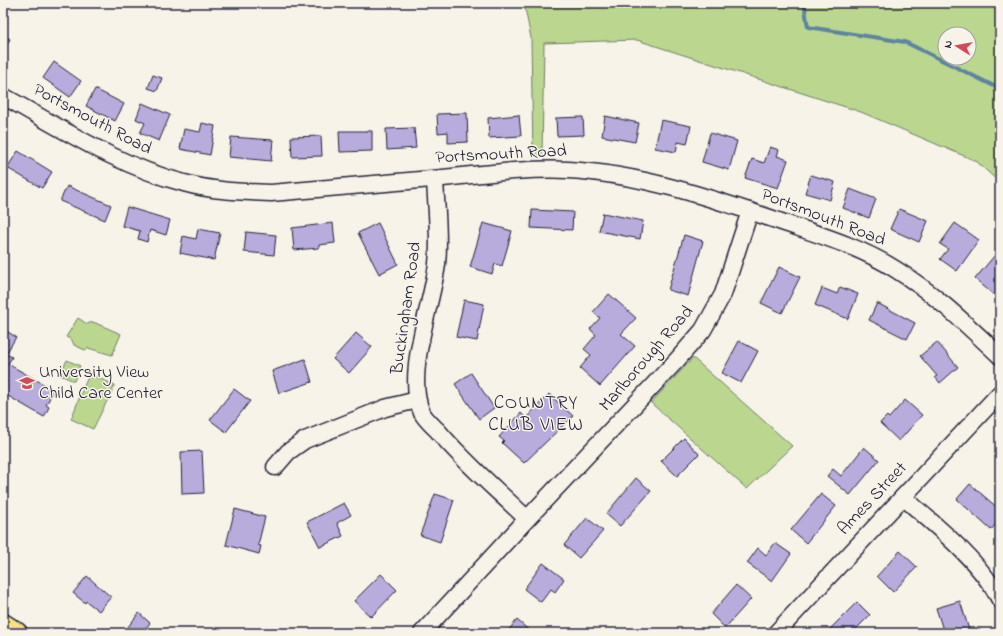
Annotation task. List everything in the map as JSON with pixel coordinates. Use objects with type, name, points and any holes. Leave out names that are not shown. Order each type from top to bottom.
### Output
[{"type":"main road","points":[[3,624],[17,633]]},
{"type":"street","name":"Portsmouth Road","points":[[3,96],[114,158],[149,173],[185,184],[229,191],[271,192],[532,170],[602,173],[647,181],[750,211],[833,239],[863,252],[893,267],[946,304],[1000,356]]},
{"type":"street","name":"Buckingham Road","points":[[435,179],[438,235],[437,263],[419,354],[416,386],[418,400],[423,414],[447,442],[527,519]]},
{"type":"street","name":"Marlborough Road","points":[[422,633],[527,519],[672,366],[703,330],[722,294],[750,211]]},
{"type":"street","name":"Ames Street","points":[[776,633],[1000,393]]},
{"type":"street","points":[[275,467],[288,452],[305,440],[386,408],[418,400]]},
{"type":"street","points":[[903,497],[978,568],[992,585],[1000,600]]},
{"type":"green space","points":[[524,3],[1000,3],[1000,183],[976,161],[861,112],[637,40],[544,43],[542,154],[533,155],[531,38]]},
{"type":"green space","points":[[78,318],[87,324],[93,322],[121,334],[112,355],[88,348],[85,350],[74,345],[72,340],[66,337]]},
{"type":"green space","points":[[693,358],[792,446],[747,489],[651,403]]},
{"type":"green space","points":[[67,360],[80,366],[74,381],[60,375]]},
{"type":"green space","points":[[89,374],[115,385],[93,429],[71,419]]},
{"type":"building","points":[[3,35],[10,39],[3,52]]},
{"type":"building","points":[[54,62],[81,81],[70,97],[43,78]]},
{"type":"building","points":[[153,75],[162,78],[157,91],[148,88]]},
{"type":"building","points":[[95,89],[124,104],[115,121],[86,106]]},
{"type":"building","points":[[142,103],[170,115],[159,141],[140,133],[145,123],[136,119]]},
{"type":"building","points":[[467,113],[468,142],[448,143],[448,132],[438,133],[437,114]]},
{"type":"building","points":[[519,115],[521,136],[489,138],[488,118]]},
{"type":"building","points":[[605,116],[639,123],[635,142],[602,136]]},
{"type":"building","points":[[583,117],[584,135],[557,136],[556,118]]},
{"type":"building","points":[[661,120],[691,126],[687,144],[678,142],[676,152],[655,148]]},
{"type":"building","points":[[202,123],[215,126],[210,155],[180,149],[184,129],[200,132]]},
{"type":"building","points":[[414,128],[416,148],[387,150],[386,129]]},
{"type":"building","points":[[339,131],[372,131],[372,151],[340,152]]},
{"type":"building","points":[[710,133],[737,141],[729,170],[702,162]]},
{"type":"building","points":[[321,136],[322,156],[292,157],[291,137]]},
{"type":"building","points":[[231,137],[273,140],[271,161],[229,157]]},
{"type":"building","points":[[770,147],[779,150],[777,156],[788,160],[778,188],[745,178],[752,159],[764,163]]},
{"type":"building","points":[[18,151],[52,172],[42,188],[7,168]]},
{"type":"building","points":[[811,175],[835,182],[830,200],[805,193]]},
{"type":"building","points":[[67,186],[111,205],[105,220],[60,201]]},
{"type":"building","points":[[850,189],[876,199],[869,218],[843,208]]},
{"type":"building","points":[[127,207],[170,220],[166,235],[150,230],[147,242],[138,239],[140,231],[122,226]]},
{"type":"building","points":[[899,209],[928,221],[919,242],[890,229]]},
{"type":"building","points":[[532,210],[573,212],[572,230],[531,228]]},
{"type":"building","points":[[603,213],[643,221],[640,239],[599,231]]},
{"type":"building","points":[[333,223],[335,243],[319,245],[319,248],[294,250],[292,228]]},
{"type":"building","points":[[378,223],[398,264],[379,274],[358,233]]},
{"type":"building","points":[[483,223],[512,231],[502,266],[495,264],[492,274],[470,267]]},
{"type":"building","points":[[955,223],[979,240],[957,271],[940,259],[948,249],[940,244]]},
{"type":"building","points":[[198,229],[220,233],[214,260],[180,253],[183,236],[196,239]]},
{"type":"building","points":[[246,232],[276,235],[274,255],[244,252]]},
{"type":"building","points":[[684,235],[703,241],[688,296],[668,290]]},
{"type":"building","points":[[1000,249],[1000,300],[975,279]]},
{"type":"building","points":[[779,267],[800,277],[782,313],[761,303]]},
{"type":"building","points":[[840,287],[858,294],[848,319],[815,305],[822,288],[837,294]]},
{"type":"building","points":[[609,294],[636,318],[621,334],[635,346],[600,386],[580,368],[591,355],[584,349],[596,335],[590,329],[600,318],[593,312]]},
{"type":"building","points":[[464,300],[484,304],[477,341],[456,337]]},
{"type":"building","points":[[877,303],[915,323],[907,339],[869,320]]},
{"type":"building","points":[[3,329],[16,337],[6,354],[12,357],[8,364],[54,390],[46,405],[49,407],[44,417],[3,393]]},
{"type":"building","points":[[356,333],[372,347],[349,373],[333,359]]},
{"type":"building","points":[[739,341],[758,351],[741,383],[722,373]]},
{"type":"building","points":[[937,342],[958,367],[940,383],[935,377],[937,376],[920,356]]},
{"type":"building","points":[[305,359],[312,382],[279,393],[272,371]]},
{"type":"building","points":[[471,373],[494,408],[479,419],[455,384]]},
{"type":"building","points":[[234,389],[250,401],[226,432],[210,420]]},
{"type":"building","points":[[549,394],[573,416],[524,463],[502,443],[504,441],[499,437],[521,413],[526,418]]},
{"type":"building","points":[[905,400],[922,415],[899,441],[880,423],[887,416],[889,418]]},
{"type":"building","points":[[684,438],[699,454],[677,476],[661,461]]},
{"type":"building","points":[[864,447],[879,460],[850,495],[827,476],[833,469],[841,476]]},
{"type":"building","points":[[202,451],[204,493],[182,494],[181,452]]},
{"type":"building","points":[[636,478],[651,491],[620,526],[606,514]]},
{"type":"building","points":[[970,484],[1000,510],[1000,519],[991,530],[957,499]]},
{"type":"building","points":[[435,494],[454,500],[440,542],[420,535]]},
{"type":"building","points":[[821,494],[836,506],[806,543],[791,530]]},
{"type":"building","points":[[344,503],[351,515],[337,523],[343,536],[320,547],[307,522]]},
{"type":"building","points":[[235,509],[265,517],[258,545],[261,546],[259,554],[226,545]]},
{"type":"building","points":[[587,518],[603,531],[579,558],[564,545]]},
{"type":"building","points":[[775,543],[791,554],[772,581],[747,563],[758,548],[766,555]]},
{"type":"building","points":[[900,551],[917,567],[893,592],[877,576]]},
{"type":"building","points":[[543,563],[564,579],[555,592],[551,589],[541,602],[524,589]]},
{"type":"building","points":[[381,574],[397,590],[371,617],[354,601]]},
{"type":"building","points":[[87,576],[111,597],[99,611],[86,601],[85,603],[73,593]]},
{"type":"building","points":[[736,585],[751,599],[725,628],[711,614]]},
{"type":"building","points":[[960,601],[970,633],[944,633],[936,608]]},
{"type":"building","points":[[857,602],[870,615],[855,630],[857,633],[831,633],[829,630]]},
{"type":"building","points":[[139,613],[150,623],[146,628],[151,633],[123,633]]},
{"type":"building","points":[[517,620],[532,633],[506,633]]},
{"type":"waterway","points":[[804,3],[808,27],[905,42],[1000,89]]},
{"type":"place","name":"University View Child Care Center","points":[[27,383]]},
{"type":"district","name":"COUNTRY CLUB VIEW","points":[[536,414]]}]
